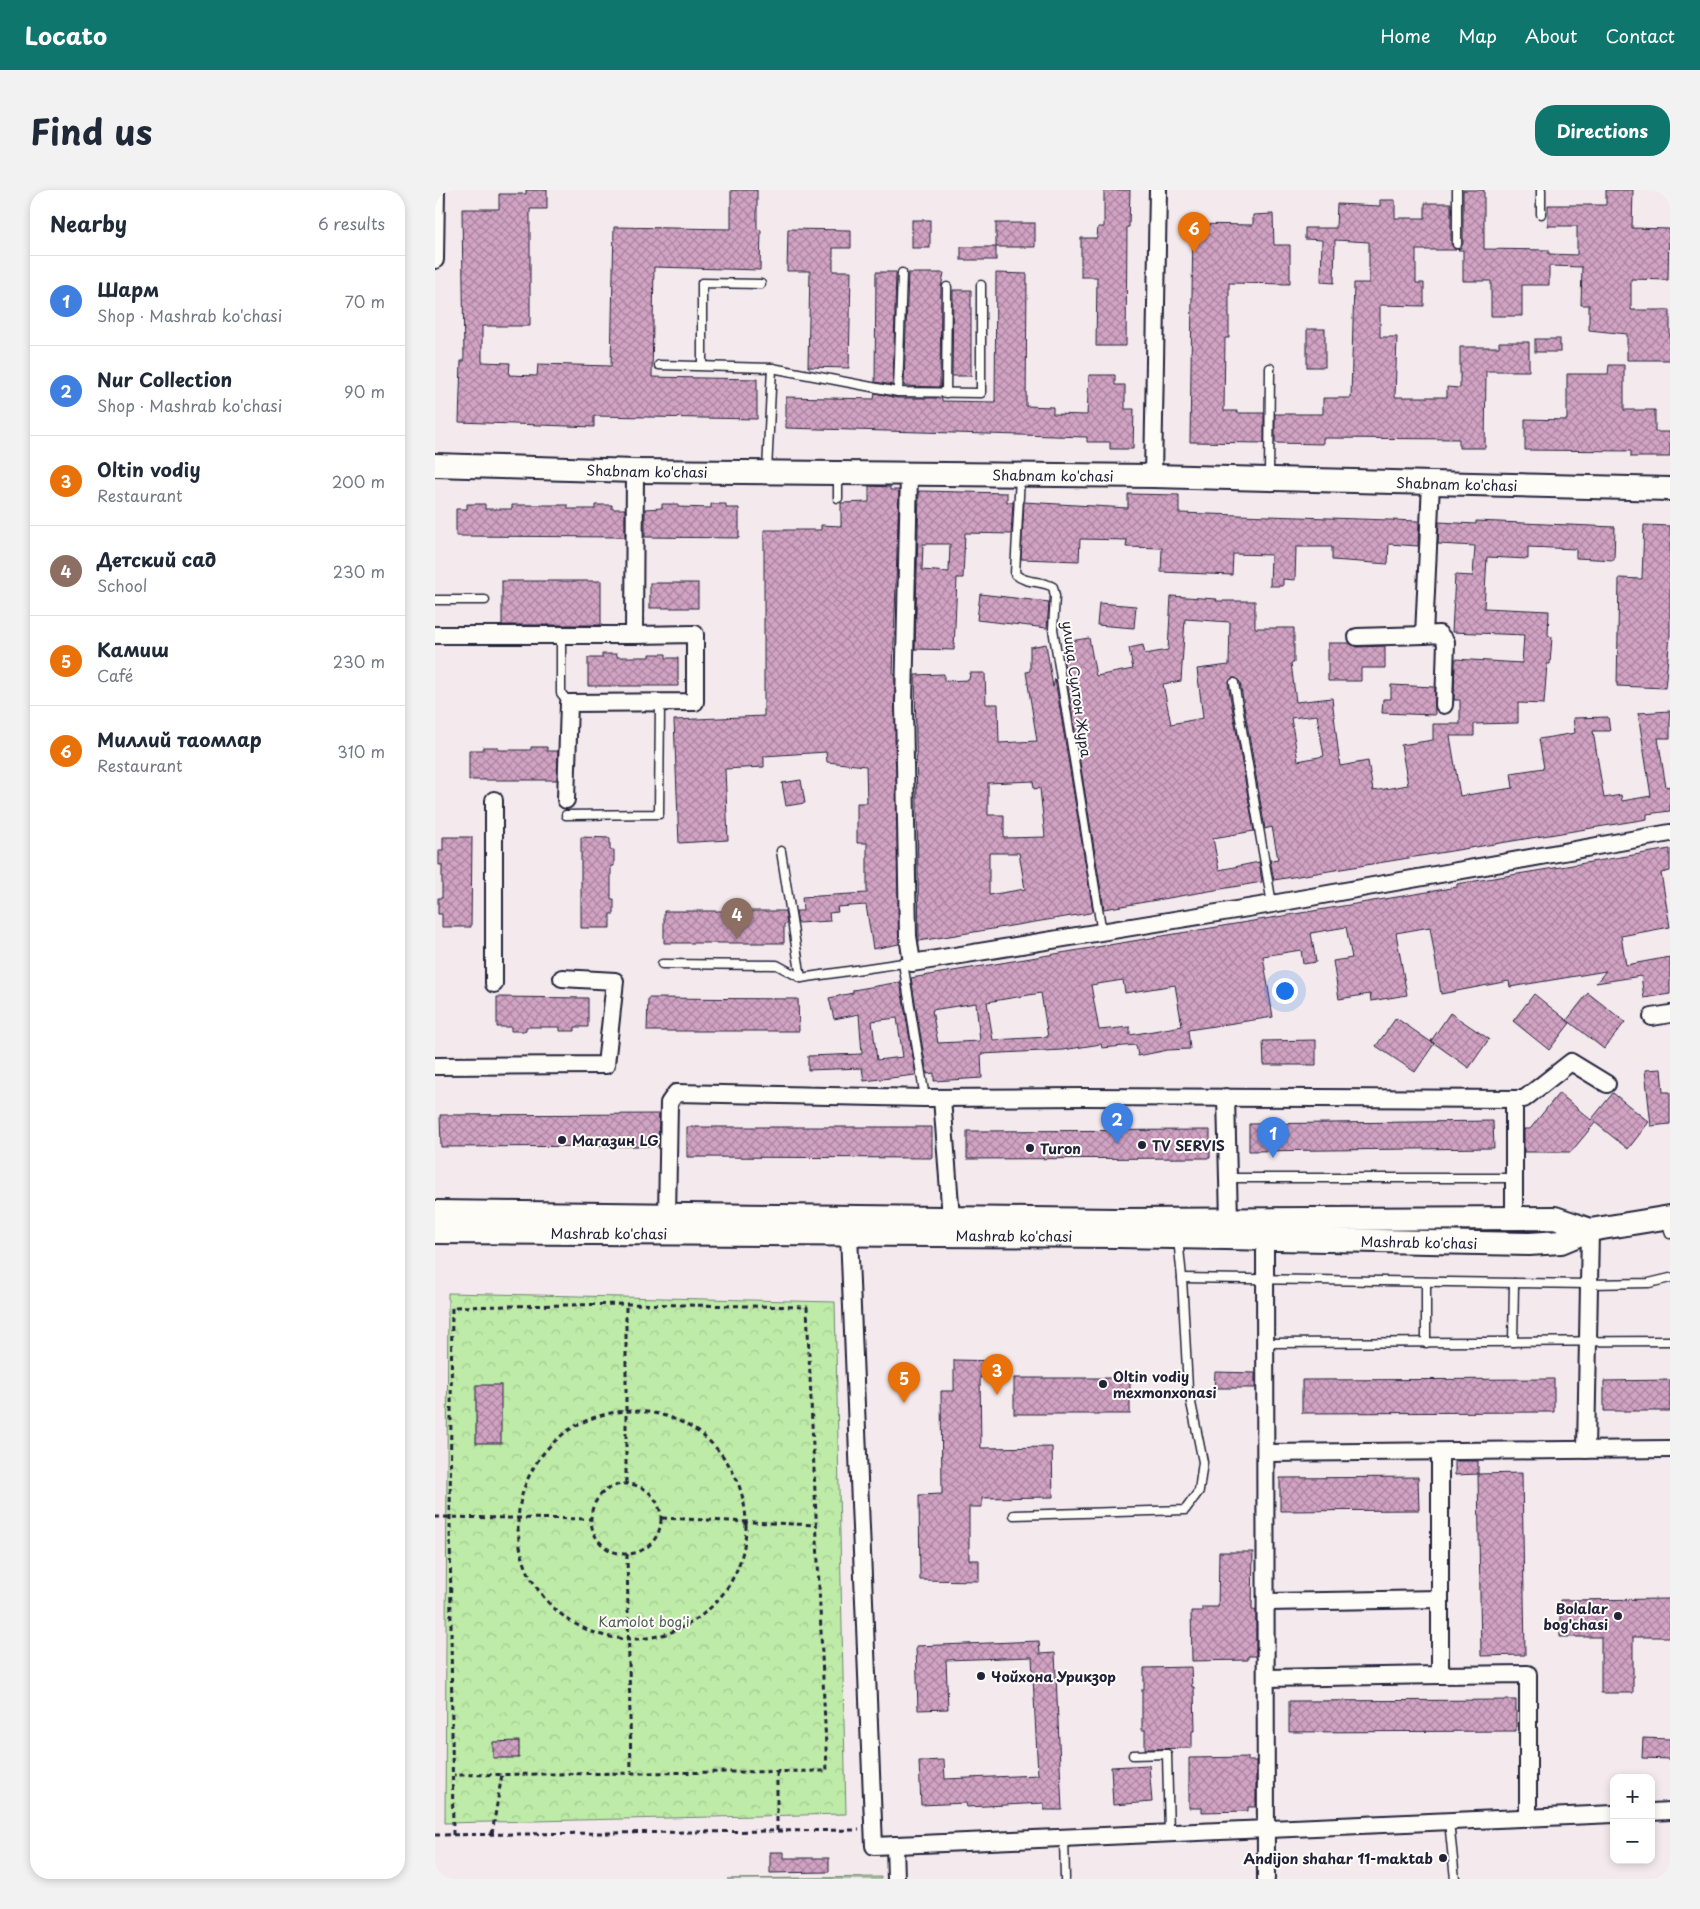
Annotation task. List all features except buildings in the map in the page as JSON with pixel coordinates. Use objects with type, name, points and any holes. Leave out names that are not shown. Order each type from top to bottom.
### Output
[{"type":"main road","name":"Shabnam ko'chasi","points":[[435,465],[635,470],[1153,476],[1670,490]]},
{"type":"main road","name":"Mashrab ko'chasi","points":[[435,1212],[951,1218],[1118,1228],[1177,1236],[1529,1244],[1561,1242],[1590,1230],[1669,1223]]},
{"type":"main road","name":"Mashrab ko'chasi","points":[[435,1232],[849,1234],[1118,1228],[1229,1220],[1555,1218],[1590,1230]]},
{"type":"street","points":[[435,260],[436,190]]},
{"type":"street","points":[[1153,476],[1159,190]]},
{"type":"street","points":[[634,635],[635,470]]},
{"type":"street","points":[[909,474],[904,704],[907,963],[1102,933],[1670,833]]},
{"type":"street","points":[[1424,635],[1431,483]]},
{"type":"street","points":[[435,635],[695,634],[695,702],[569,704],[566,808]]},
{"type":"street","points":[[1357,637],[1439,634],[1446,642],[1444,705]]},
{"type":"street","points":[[494,800],[494,984]]},
{"type":"street","points":[[435,1066],[606,1065],[615,981],[562,978]]},
{"type":"street","points":[[1652,1017],[1670,1014]]},
{"type":"street","points":[[667,1215],[669,1102],[676,1093],[934,1098],[1524,1099],[1571,1062],[1607,1084]]},
{"type":"street","points":[[1226,1097],[1229,1220]]},
{"type":"street","points":[[934,1098],[951,1218]]},
{"type":"street","points":[[1514,1099],[1514,1219]]},
{"type":"street","points":[[1586,1450],[1590,1230]]},
{"type":"street","points":[[849,1234],[874,1846],[1610,1814]]},
{"type":"street","points":[[1265,1238],[1266,1879]]},
{"type":"street","points":[[1266,1454],[1670,1449]]},
{"type":"street","points":[[1440,1675],[1441,1453]]},
{"type":"street","points":[[1267,1602],[1440,1599]]},
{"type":"street","points":[[1266,1678],[1528,1674],[1528,1818]]},
{"type":"street","points":[[1655,1812],[1670,1811]]},
{"type":"street","points":[[895,1845],[896,1879]]},
{"type":"lane","points":[[1457,190],[1457,244]]},
{"type":"lane","points":[[1541,190],[1541,214]]},
{"type":"lane","points":[[899,392],[902,273]]},
{"type":"lane","points":[[702,365],[702,282],[761,284]]},
{"type":"lane","points":[[659,365],[772,368],[899,392],[981,393],[981,286]]},
{"type":"lane","points":[[946,393],[947,287]]},
{"type":"lane","points":[[767,472],[772,368]]},
{"type":"lane","points":[[1269,479],[1270,368]]},
{"type":"lane","points":[[838,473],[838,498]]},
{"type":"lane","name":"улица Султон Жура","points":[[1020,475],[1015,574],[1021,580],[1044,582],[1053,587],[1055,596],[1053,629],[1102,933]]},
{"type":"lane","points":[[435,600],[485,600]]},
{"type":"lane","points":[[561,635],[561,693],[569,704]]},
{"type":"lane","points":[[1234,683],[1272,904]]},
{"type":"lane","points":[[566,808],[659,814],[660,703]]},
{"type":"lane","points":[[781,851],[801,978]]},
{"type":"lane","points":[[662,964],[777,965],[801,978],[907,963],[934,1098]]},
{"type":"lane","points":[[1228,1178],[1514,1178]]},
{"type":"lane","points":[[1014,1515],[1185,1510],[1199,1491],[1203,1462],[1188,1388],[1182,1278],[1177,1236]]},
{"type":"lane","points":[[1182,1278],[1589,1284],[1649,1283],[1670,1278]]},
{"type":"lane","points":[[1426,1282],[1426,1343]]},
{"type":"lane","points":[[1513,1342],[1514,1283]]},
{"type":"lane","points":[[1266,1343],[1670,1341]]},
{"type":"lane","points":[[1133,1755],[1167,1754],[1169,1833]]},
{"type":"lane","points":[[1449,1821],[1455,1879]]},
{"type":"lane","points":[[1064,1837],[1065,1879]]},
{"type":"path","points":[[626,1304],[626,1484]]},
{"type":"path","points":[[453,1835],[454,1775],[450,1518],[452,1307],[626,1304],[807,1307],[827,1771],[454,1775]]},
{"type":"path","points":[[626,1410],[655,1413],[671,1418],[694,1429],[714,1445],[734,1473],[745,1505],[747,1522],[743,1556],[728,1587],[718,1600],[692,1622],[677,1630],[661,1635],[628,1640],[593,1632],[577,1625],[550,1604],[539,1592],[524,1561],[520,1545],[518,1519],[522,1494],[528,1478],[547,1449],[573,1428],[588,1420],[626,1410]]},
{"type":"path","points":[[626,1484],[643,1488],[651,1494],[656,1500],[661,1518],[657,1536],[651,1543],[644,1549],[627,1554],[609,1550],[601,1544],[596,1537],[591,1519],[595,1502],[601,1494],[608,1488],[626,1484]]},
{"type":"path","points":[[435,1517],[591,1519]]},
{"type":"path","points":[[661,1518],[816,1524]]},
{"type":"path","points":[[627,1554],[631,1772]]},
{"type":"path","points":[[777,1772],[777,1831]]},
{"type":"path","points":[[492,1834],[502,1774]]},
{"type":"path","points":[[435,1835],[873,1830]]},
{"type":"green space","name":"Kamolot bog'i","points":[[448,1293],[835,1302],[846,1814],[445,1823]]},
{"type":"green space","points":[[881,1877],[881,1879],[727,1879]]},
{"type":"place","name":"Миллий таомлар","points":[[1194,253]]},
{"type":"place","name":"Детский сад","points":[[737,939]]},
{"type":"place","name":"Магазин LG","points":[[562,1140]]},
{"type":"place","name":"Nur Collection","points":[[1117,1144]]},
{"type":"place","name":"TV SERVIS","points":[[1142,1145]]},
{"type":"place","name":"Turon","points":[[1030,1148]]},
{"type":"place","name":"Шарм","points":[[1273,1158]]},
{"type":"place","name":"Oltin vodiy mexmonxonasi","points":[[1103,1384]]},
{"type":"place","name":"Oltin vodiy","points":[[997,1395]]},
{"type":"place","name":"Камиш","points":[[904,1403]]},
{"type":"place","name":"Bolalar bog'chasi","points":[[1618,1616]]},
{"type":"place","name":"Чойхона Урикзор","points":[[981,1676]]},
{"type":"place","name":"Andijon shahar 11-maktab","points":[[1443,1858]]}]
